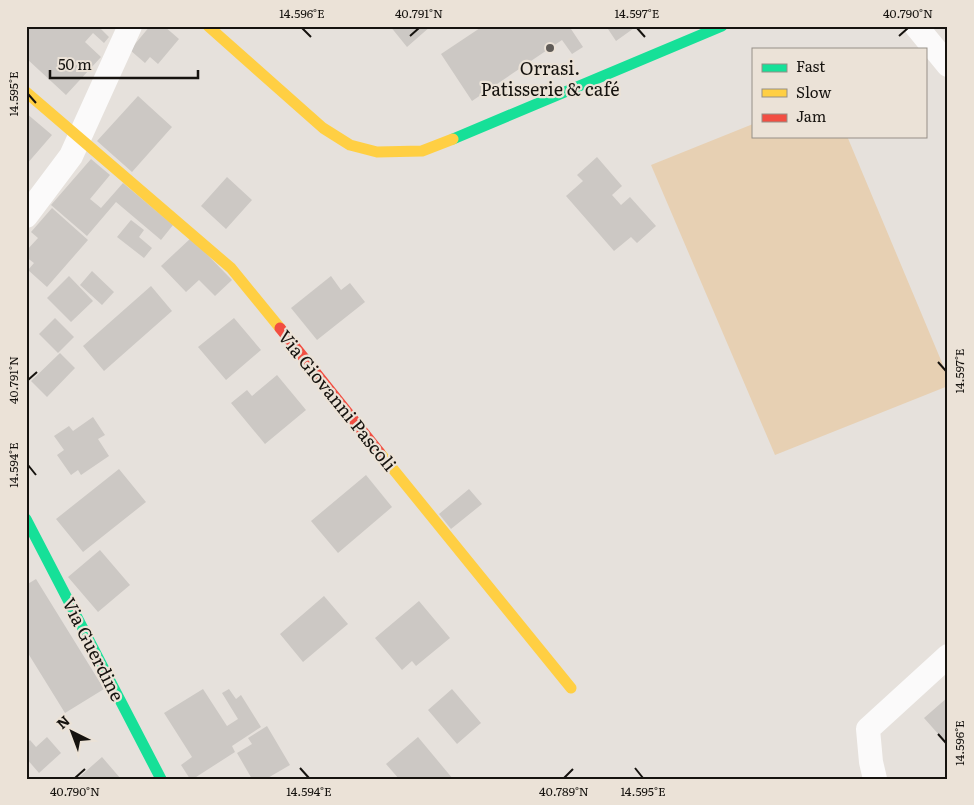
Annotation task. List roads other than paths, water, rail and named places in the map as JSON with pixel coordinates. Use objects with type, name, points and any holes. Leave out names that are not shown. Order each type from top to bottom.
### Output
[{"type":"street","points":[[26,216],[72,156],[130,26]]},
{"type":"street","points":[[208,26],[323,128],[350,145],[377,152],[422,150],[494,123],[722,26]]},
{"type":"street","points":[[916,26],[948,65]]},
{"type":"street","name":"Via Giovanni Pascoli","points":[[26,92],[231,268],[571,688]]},
{"type":"street","name":"Via Guerdine","points":[[26,519],[161,779]]},
{"type":"street","points":[[875,779],[871,762],[868,729],[948,656]]},
{"type":"place","name":"Orrasi. Patisserie & café","points":[[550,48]]}]
